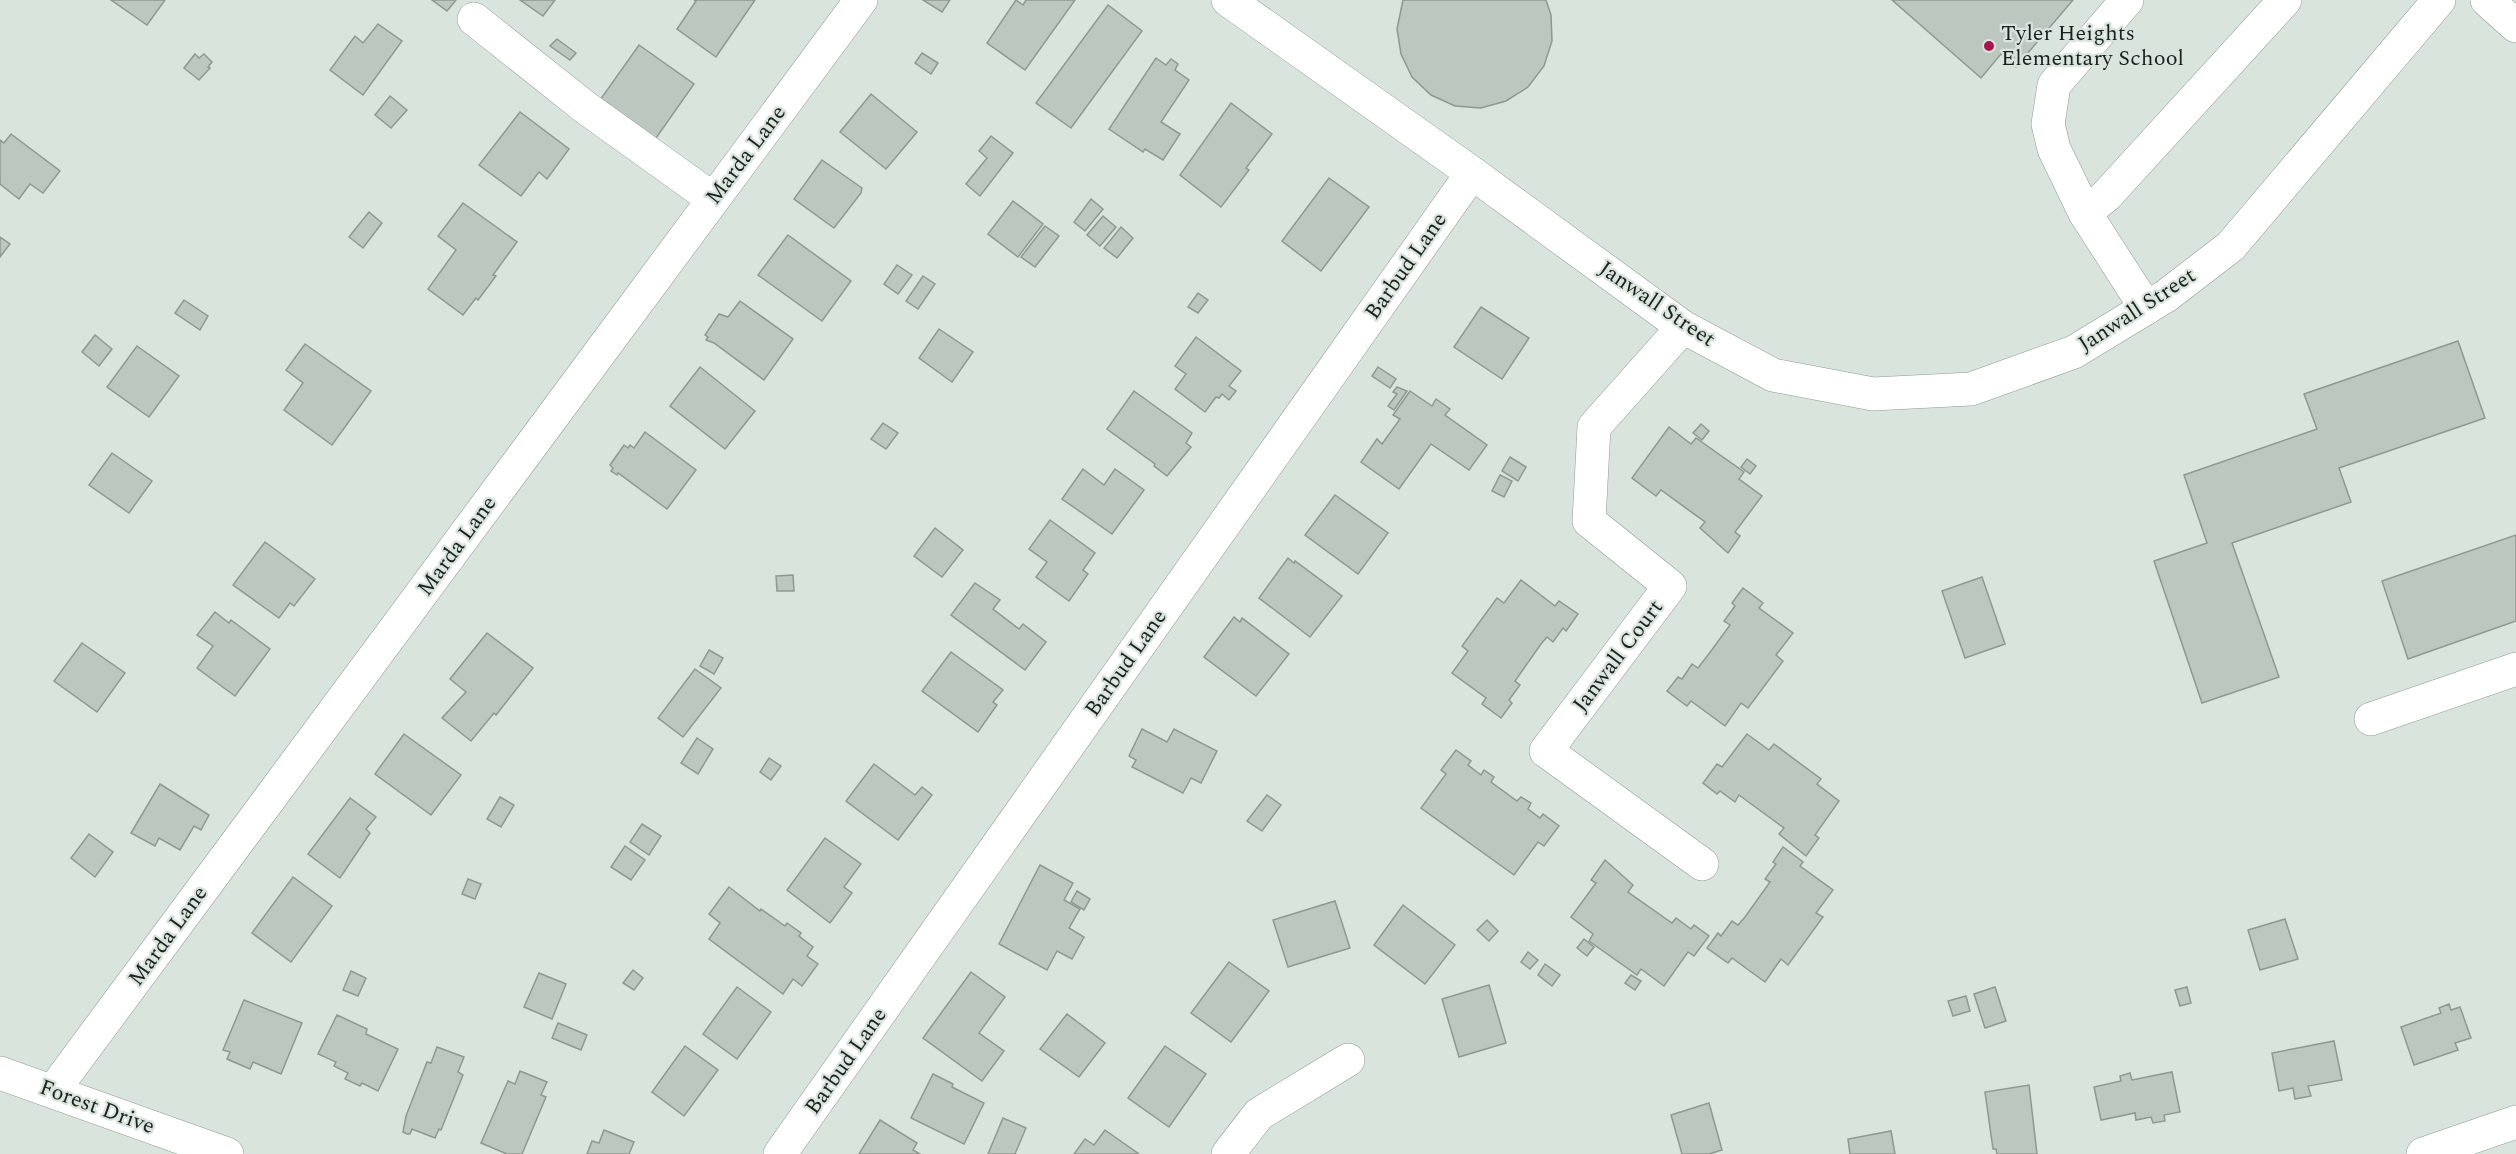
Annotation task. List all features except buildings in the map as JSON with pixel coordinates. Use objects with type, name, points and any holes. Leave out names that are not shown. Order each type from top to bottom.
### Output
[{"type":"street","name":"Marda Lane","points":[[53,1091],[861,0]]},
{"type":"street","name":"Janwall Street","points":[[1228,0],[1472,173],[1683,327],[1773,375],[1873,394],[1971,389],[2074,352],[2166,296],[2231,246],[2439,0]]},
{"type":"street","points":[[2127,0],[2054,85],[2048,124],[2054,149],[2085,213],[2146,308]]},
{"type":"street","points":[[2085,213],[2106,196],[2285,0]]},
{"type":"street","points":[[2487,0],[2516,26]]},
{"type":"street","points":[[474,19],[586,108],[713,199]]},
{"type":"street","name":"Barbud Lane","points":[[780,1154],[1472,173]]},
{"type":"street","name":"Janwall Court","points":[[1683,327],[1594,428],[1589,521],[1670,586],[1546,751],[1702,864]]},
{"type":"street","points":[[2371,719],[2516,669]]},
{"type":"street","points":[[1228,1154],[1259,1114],[1348,1060]]},
{"type":"street","name":"Forest Drive","points":[[0,1073],[227,1154]]},
{"type":"street","points":[[2422,1154],[2516,1122]]},
{"type":"place","name":"Tyler Heights Elementary School","points":[[1989,46]]}]
